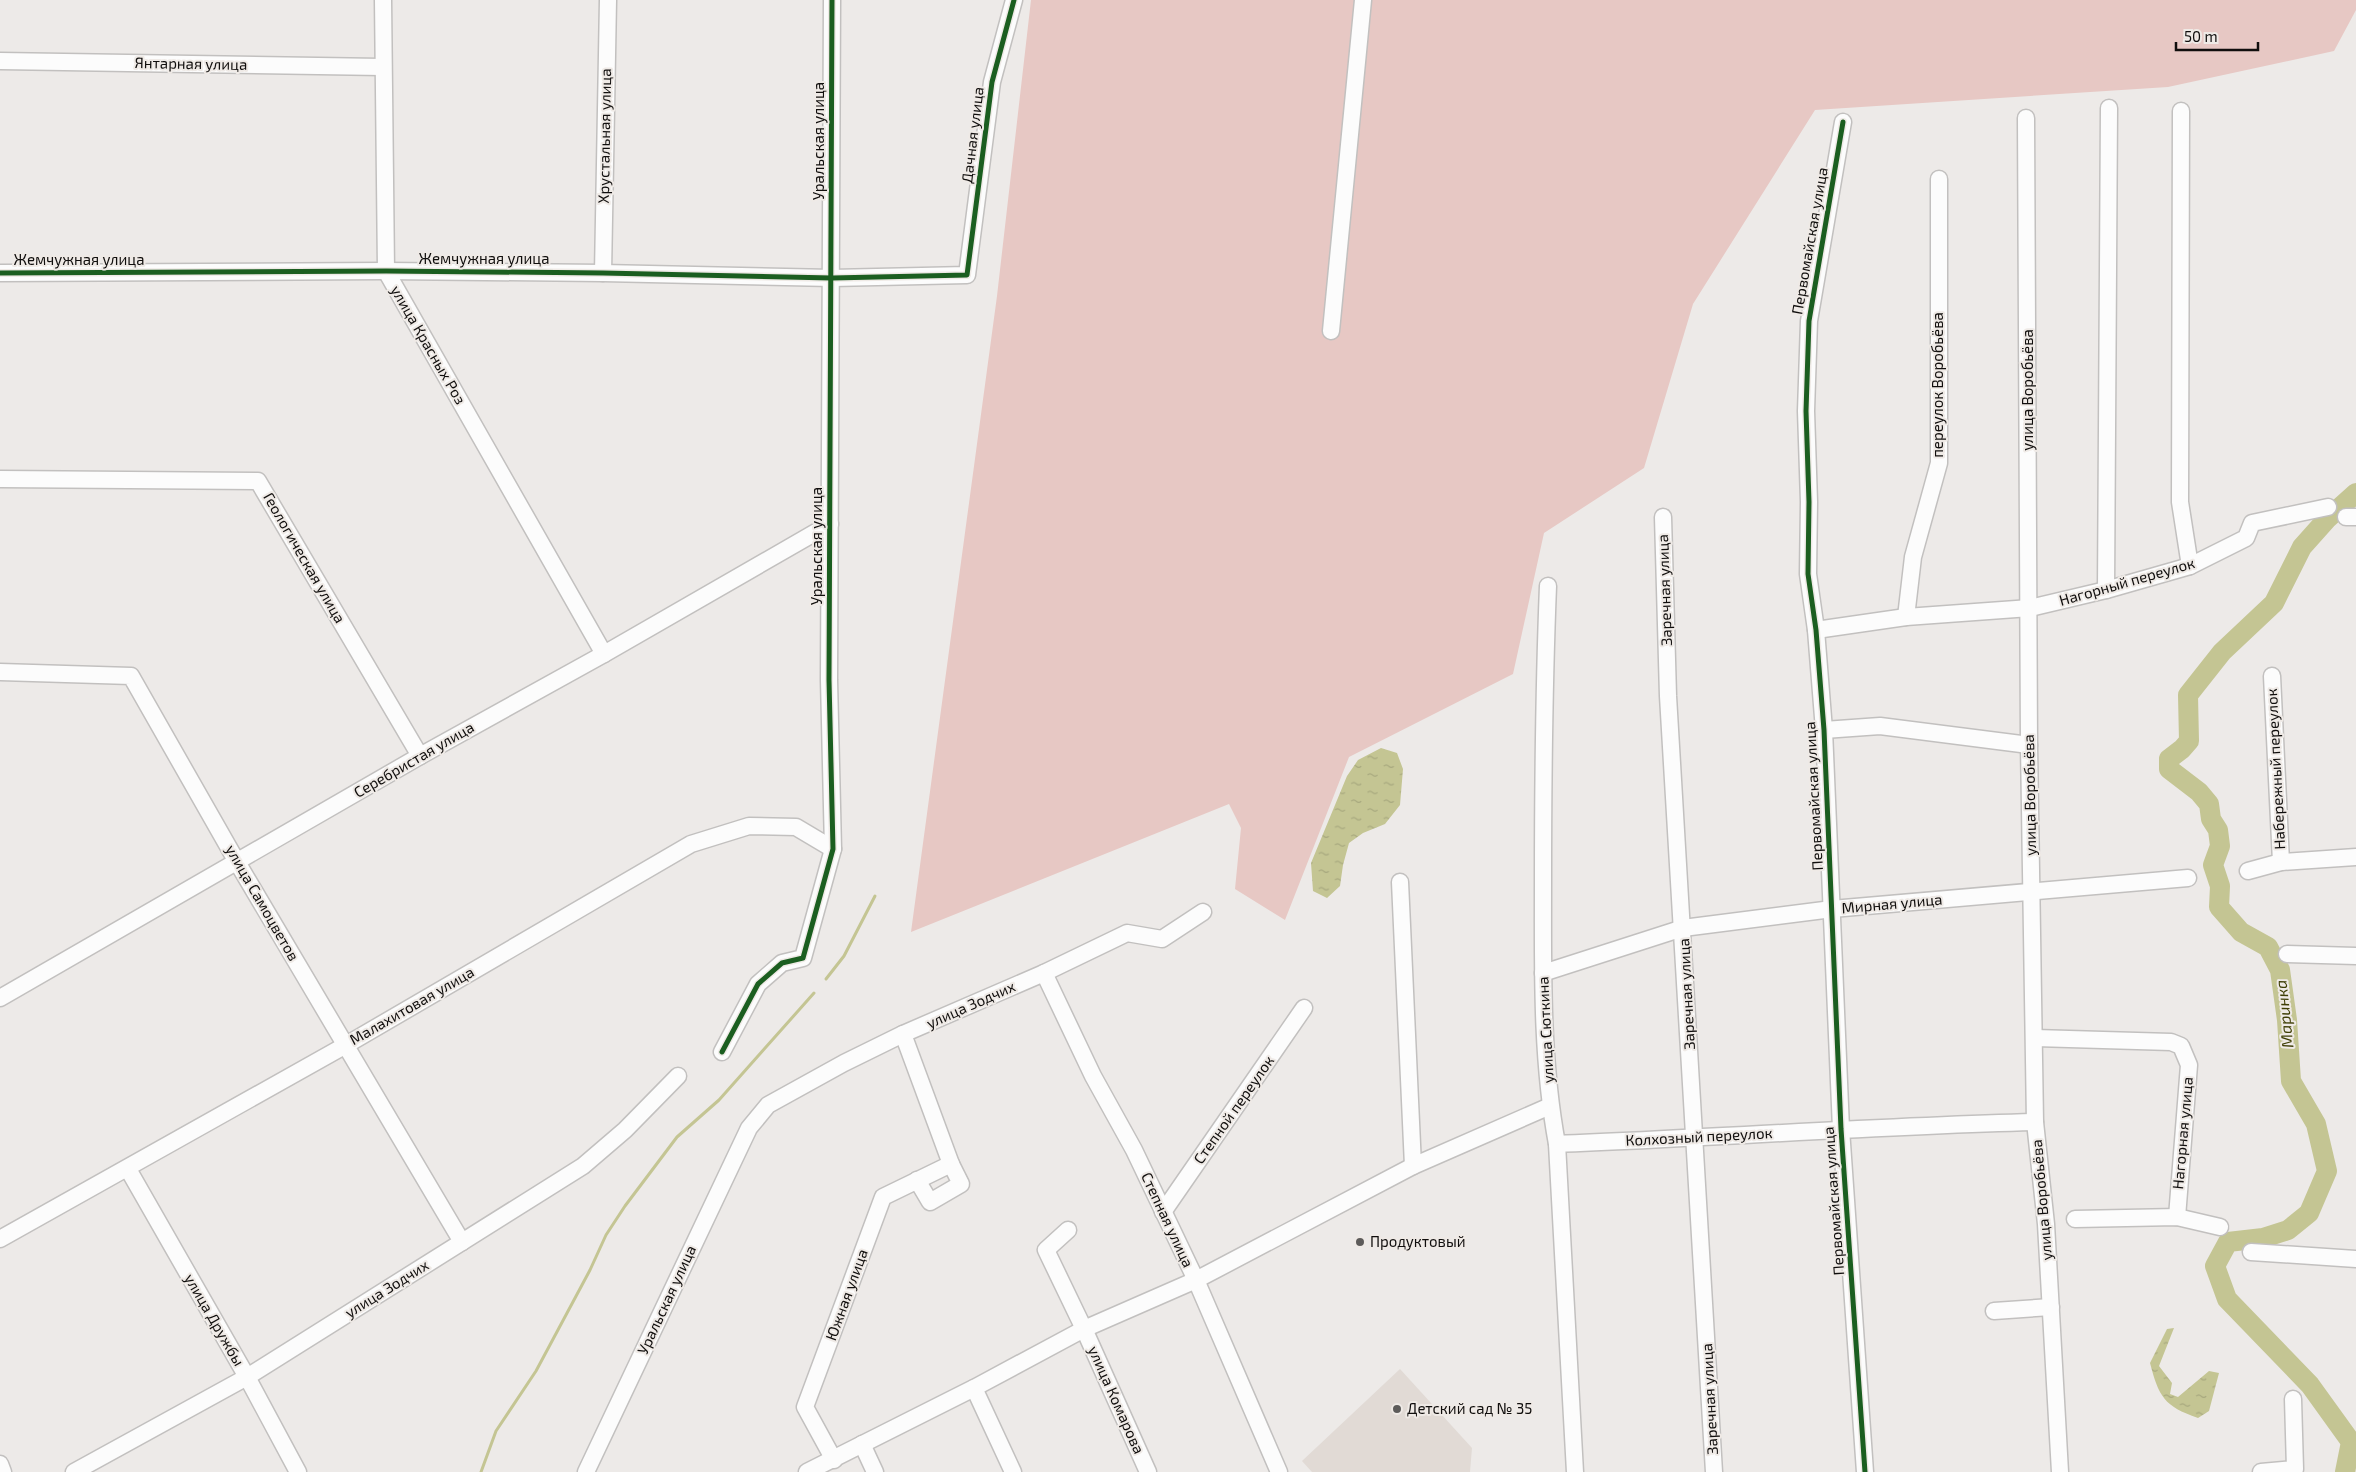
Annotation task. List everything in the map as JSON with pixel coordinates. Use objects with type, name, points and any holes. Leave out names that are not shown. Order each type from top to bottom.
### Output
[{"type":"street","name":"улица Красных Роз","points":[[383,0],[382,67],[386,271],[604,654]]},
{"type":"street","name":"Хрустальная улица","points":[[603,273],[608,0]]},
{"type":"street","name":"Уральская улица","points":[[722,1052],[758,984],[782,963],[803,958],[833,849],[830,723],[832,0]]},
{"type":"street","name":"Дачная улица","points":[[967,275],[992,82],[1014,0]]},
{"type":"street","points":[[1331,331],[1363,0]]},
{"type":"street","name":"Янтарная улица","points":[[0,61],[382,67]]},
{"type":"street","points":[[2106,590],[2109,108]]},
{"type":"street","points":[[2181,111],[2180,502],[2190,566]]},
{"type":"street","name":"улица Воробьёва","points":[[2026,118],[2030,608],[2029,745],[2031,892],[2036,1038],[2035,1122],[2046,1224],[2060,1472]]},
{"type":"street","name":"Первомайская улица","points":[[1843,122],[1809,320],[1806,411],[1809,502],[1808,574],[1816,630],[1824,730],[1841,1129],[1865,1472]]},
{"type":"street","name":"переулок Воробьёва","points":[[1906,617],[1913,558],[1939,463],[1939,179]]},
{"type":"street","name":"Жемчужная улица","points":[[0,273],[386,271],[832,278],[967,275]]},
{"type":"street","name":"Геологическая улица","points":[[0,479],[258,480],[420,756]]},
{"type":"street","name":"Нагорный переулок","points":[[1816,630],[1906,617],[2030,608],[2106,590],[2190,566],[2246,538],[2252,523],[2328,507]]},
{"type":"street","name":"Заречная улица","points":[[1663,516],[1668,696],[1714,1472]]},
{"type":"street","name":"Серебристая улица","points":[[0,998],[420,756],[604,654],[830,524]]},
{"type":"street","name":"улица Сюткина","points":[[1548,586],[1544,706],[1543,973],[1550,1106],[1557,1144],[1575,1472]]},
{"type":"street","name":"улица Самоцветов","points":[[0,672],[131,676],[237,862],[462,1242]]},
{"type":"street","name":"Набережный переулок","points":[[2272,676],[2281,862]]},
{"type":"street","points":[[1824,730],[1880,726],[2029,745]]},
{"type":"street","name":"Малахитовая улица","points":[[0,1239],[128,1169],[346,1045],[691,844],[749,826],[796,827],[833,849]]},
{"type":"street","points":[[2248,871],[2281,862],[2356,857]]},
{"type":"street","name":"Мирная улица","points":[[1543,973],[1683,928],[1832,909],[2188,878]]},
{"type":"street","points":[[1400,882],[1413,1166]]},
{"type":"street","name":"улица Зодчих","points":[[749,1128],[768,1105],[902,1034],[1044,973],[1127,933],[1162,939],[1203,912]]},
{"type":"street","points":[[2287,954],[2356,956]]},
{"type":"street","name":"Степная улица","points":[[1044,973],[1093,1076],[1134,1150],[1164,1212],[1196,1280],[1279,1472]]},
{"type":"street","name":"Степной переулок","points":[[1164,1212],[1304,1008]]},
{"type":"street","points":[[902,1034],[951,1164],[961,1184],[930,1202],[917,1180]]},
{"type":"street","name":"Нагорная улица","points":[[2036,1038],[2171,1042],[2181,1046],[2189,1065],[2177,1218]]},
{"type":"street","name":"улица Зодчих","points":[[74,1472],[247,1377],[584,1166],[625,1130],[678,1076]]},
{"type":"street","points":[[807,1472],[974,1388],[1084,1329],[1196,1280],[1413,1166],[1550,1106]]},
{"type":"street","name":"Колхозный переулок","points":[[1557,1144],[1841,1129],[2035,1122]]},
{"type":"street","name":"Уральская улица","points":[[586,1472],[749,1128]]},
{"type":"street","name":"Южная улица","points":[[834,1460],[805,1407],[883,1197],[951,1164]]},
{"type":"street","name":"улица Дружбы","points":[[128,1169],[247,1377],[296,1471]]},
{"type":"street","points":[[2075,1219],[2177,1218],[2220,1227]]},
{"type":"street","name":"улица Комарова","points":[[1068,1230],[1046,1250],[1084,1329],[1148,1472]]},
{"type":"street","points":[[2251,1252],[2356,1259]]},
{"type":"street","points":[[1994,1311],[2051,1307]]},
{"type":"street","points":[[974,1388],[1013,1472]]},
{"type":"street","points":[[2261,1472],[2295,1468],[2293,1399]]},
{"type":"street","points":[[862,1444],[875,1472]]},
{"type":"street","points":[[0,1464],[4,1472]]},
{"type":"shaded area","points":[[1031,0],[2356,0],[2356,10],[2334,51],[2168,87],[1815,110],[1693,304],[1644,468],[1544,533],[1513,674],[1349,757],[1285,920],[1235,889],[1241,828],[1229,804],[911,932],[997,296]]},
{"type":"shaded area","name":"Детский сад № 35","points":[[1400,1369],[1472,1448],[1470,1472],[1312,1472],[1302,1461]]},
{"type":"water","points":[[1381,748],[1397,753],[1403,769],[1400,805],[1385,824],[1363,833],[1349,843],[1340,886],[1327,898],[1313,891],[1311,863],[1347,776],[1358,760]]},
{"type":"water","points":[[2174,1328],[2159,1366],[2172,1383],[2170,1394],[2178,1397],[2209,1371],[2219,1373],[2209,1411],[2198,1418],[2177,1409],[2165,1399],[2160,1392],[2150,1363],[2167,1329]]},
{"type":"waterway","name":"Маринка","points":[[2345,1472],[2351,1442],[2310,1385],[2227,1299],[2215,1266],[2228,1242],[2263,1238],[2288,1230],[2309,1213],[2327,1171],[2316,1124],[2291,1081],[2287,1020],[2280,970],[2268,947],[2241,932],[2219,907],[2220,886],[2213,865],[2220,846],[2218,830],[2211,819],[2209,804],[2199,792],[2169,769],[2169,759],[2189,741],[2188,695],[2222,652],[2274,603],[2302,547],[2327,519],[2356,493]]},
{"type":"waterway","points":[[826,979],[844,956],[875,896]]},
{"type":"waterway","points":[[481,1472],[496,1431],[536,1371],[590,1270],[606,1235],[625,1206],[677,1137],[719,1100],[814,993]]},
{"type":"cycle path","points":[[722,1052],[758,984],[782,963],[803,958],[833,849],[829,680],[832,0]]},
{"type":"cycle path","points":[[0,273],[386,271],[832,278],[967,275],[992,82],[1014,0]]},
{"type":"cycle path","points":[[1843,122],[1809,321],[1806,411],[1809,502],[1808,574],[1816,630],[1824,730],[1841,1129],[1865,1472]]},
{"type":"place","name":"Продуктовый","points":[[1360,1242]]},
{"type":"place","name":"Детский сад № 35","points":[[1397,1409]]}]
